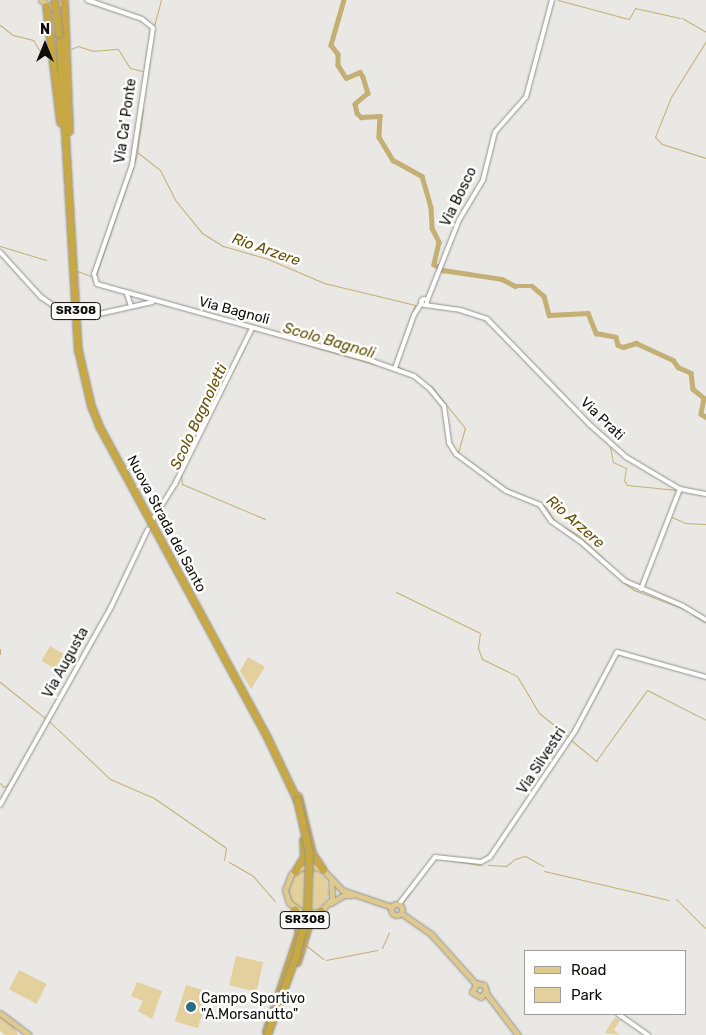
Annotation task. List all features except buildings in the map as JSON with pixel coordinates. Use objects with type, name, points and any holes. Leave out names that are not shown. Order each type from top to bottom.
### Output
[{"type":"highway","name":"Nuova Strada del Santo","points":[[54,0],[59,34],[78,350],[91,406],[100,428],[256,717],[297,800],[309,854],[307,911],[296,955],[267,1035]]},
{"type":"highway","points":[[65,1],[69,82],[67,164]]},
{"type":"highway","points":[[44,3],[67,164]]},
{"type":"highway","points":[[256,717],[289,773],[303,807],[312,853],[323,870]]},
{"type":"highway","points":[[256,717],[297,812],[304,852],[295,871]]},
{"type":"highway","points":[[289,972],[299,929],[295,910]]},
{"type":"highway","points":[[267,1035],[289,972],[310,923],[321,912]]},
{"type":"main road","points":[[44,3],[58,7],[65,1]]},
{"type":"main road","points":[[356,895],[344,895],[321,912],[305,914],[295,910],[285,890],[288,880],[295,871],[306,866],[323,870],[342,890],[392,907],[399,904],[401,913],[431,934],[471,979],[475,985],[473,994],[483,995],[489,1000],[518,1035]]},
{"type":"main road","points":[[328,905],[334,892],[330,878]]},
{"type":"main road","points":[[392,907],[394,915],[401,913]]},
{"type":"main road","points":[[475,985],[484,985],[483,995]]},
{"type":"main road","points":[[0,1013],[29,1035]]},
{"type":"street","name":"Via Ca' Ponte","points":[[88,0],[142,19],[153,28],[132,165],[94,274],[97,284]]},
{"type":"street","name":"Via Bosco","points":[[395,368],[414,314],[425,303],[463,211],[482,180],[495,132],[526,97],[552,0]]},
{"type":"street","name":"Via Bagnoli","points":[[0,252],[41,297],[59,310],[90,316],[154,302]]},
{"type":"street","name":"Via Bagnoli","points":[[97,284],[154,302],[395,368],[420,380],[439,399],[446,412],[449,443],[456,454],[503,489],[540,505],[556,525],[580,541],[625,582],[683,606],[706,620]]},
{"type":"street","points":[[127,294],[131,306]]},
{"type":"street","name":"Via Prati","points":[[425,303],[460,310],[487,319],[618,450],[643,469],[680,489],[706,494]]},
{"type":"street","points":[[153,519],[175,484],[250,327]]},
{"type":"street","points":[[641,589],[680,489]]},
{"type":"street","name":"Via Augusta","points":[[0,806],[111,607],[148,529]]},
{"type":"street","name":"Via Silvestri","points":[[399,904],[435,857],[481,862],[490,857],[570,739],[619,651],[706,677]]},
{"type":"street","points":[[619,1015],[648,1035]]},
{"type":"green space","points":[[50,646],[67,656],[59,671],[42,661]]},
{"type":"green space","points":[[248,657],[265,667],[251,689],[240,671]]},
{"type":"green space","points":[[306,870],[304,910],[292,902],[288,892],[293,877]]},
{"type":"green space","points":[[312,870],[326,878],[329,895],[323,905],[309,911]]},
{"type":"green space","points":[[236,956],[263,962],[257,992],[229,985]]},
{"type":"green space","points":[[19,970],[47,984],[37,1004],[9,990]]},
{"type":"green space","points":[[137,982],[162,991],[152,1019],[138,1011],[143,1001],[131,996]]},
{"type":"green space","name":"Campo Sportivo \"A.Morsanutto\"","points":[[186,985],[209,992],[198,1028],[175,1021]]},
{"type":"green space","points":[[0,1016],[13,1025],[18,1035],[5,1035],[0,1031]]},
{"type":"green space","points":[[614,1018],[620,1020],[614,1030],[620,1035],[605,1033]]},
{"type":"waterway","points":[[154,26],[161,0]]},
{"type":"waterway","points":[[344,0],[331,45],[338,54],[338,65],[346,78],[360,72],[363,77],[368,93],[355,104],[357,113],[361,117],[380,116],[379,137],[393,160],[422,176],[431,207],[432,228],[439,242],[434,264],[443,270],[502,279],[515,286],[532,286],[544,296],[549,315],[588,313],[596,333],[616,337],[618,345],[623,347],[636,343],[673,360],[678,367],[691,373],[693,389],[704,398],[701,414],[706,417]]},
{"type":"waterway","points":[[558,0],[629,19],[635,8],[680,18]]},
{"type":"waterway","points":[[682,18],[706,32]]},
{"type":"waterway","name":"Rio Arzere","points":[[0,25],[13,35],[33,40],[41,53],[47,55]]},
{"type":"waterway","points":[[706,41],[671,97],[655,137],[662,144],[706,158]]},
{"type":"waterway","name":"Rio Arzere","points":[[71,49],[78,46],[93,51],[118,49],[130,68],[143,71]]},
{"type":"waterway","name":"Rio Arzere","points":[[143,109],[137,152],[160,170],[176,201],[202,233],[223,246],[268,259],[324,283],[415,305],[394,365]]},
{"type":"waterway","points":[[134,163],[137,153]]},
{"type":"waterway","points":[[96,275],[133,167]]},
{"type":"waterway","name":"Scolo Bagnoli","points":[[0,246],[46,260]]},
{"type":"waterway","name":"Scolo Bagnoli","points":[[77,271],[91,276]]},
{"type":"waterway","name":"Scolo Bagnoli","points":[[298,342],[376,365]]},
{"type":"waterway","name":"Rio Arzere","points":[[397,366],[432,387],[465,428],[458,453]]},
{"type":"waterway","points":[[610,447],[613,462],[626,468],[624,480],[627,485],[677,490]]},
{"type":"waterway","name":"Rio Arzere","points":[[463,457],[507,489],[544,505],[556,522]]},
{"type":"waterway","name":"Scolo Bagnoletti","points":[[181,475],[182,484],[265,519]]},
{"type":"waterway","points":[[672,517],[685,523],[706,524]]},
{"type":"waterway","name":"Rio Arzere","points":[[564,527],[579,536],[609,564]]},
{"type":"waterway","name":"Rio Arzere","points":[[623,582],[634,590],[687,610]]},
{"type":"waterway","name":"Scolo Bagnoletti","points":[[396,592],[480,633],[478,648],[482,659],[517,676],[539,713],[569,737]]},
{"type":"waterway","name":"Rio Arzere","points":[[692,614],[706,623]]},
{"type":"waterway","points":[[0,649],[0,654]]},
{"type":"waterway","points":[[0,682],[46,719]]},
{"type":"waterway","name":"Scolo Bagnoletti","points":[[571,740],[596,761],[647,690],[706,720]]},
{"type":"waterway","points":[[0,783],[3,787],[8,785],[46,719]]},
{"type":"waterway","points":[[49,721],[110,779],[154,798],[226,848],[224,860]]},
{"type":"waterway","points":[[488,865],[506,866],[515,859],[525,856],[543,866]]},
{"type":"waterway","points":[[449,860],[482,865]]},
{"type":"waterway","points":[[229,862],[253,876],[275,901]]},
{"type":"waterway","points":[[544,871],[669,900]]},
{"type":"waterway","points":[[403,902],[411,891]]},
{"type":"waterway","points":[[676,899],[706,929]]},
{"type":"waterway","points":[[281,910],[296,931]]},
{"type":"waterway","points":[[382,948],[389,932]]},
{"type":"waterway","points":[[307,946],[323,959]]},
{"type":"waterway","points":[[326,960],[377,950]]},
{"type":"place","name":"Campo Sportivo \"A.Morsanutto\"","points":[[191,1007]]}]
